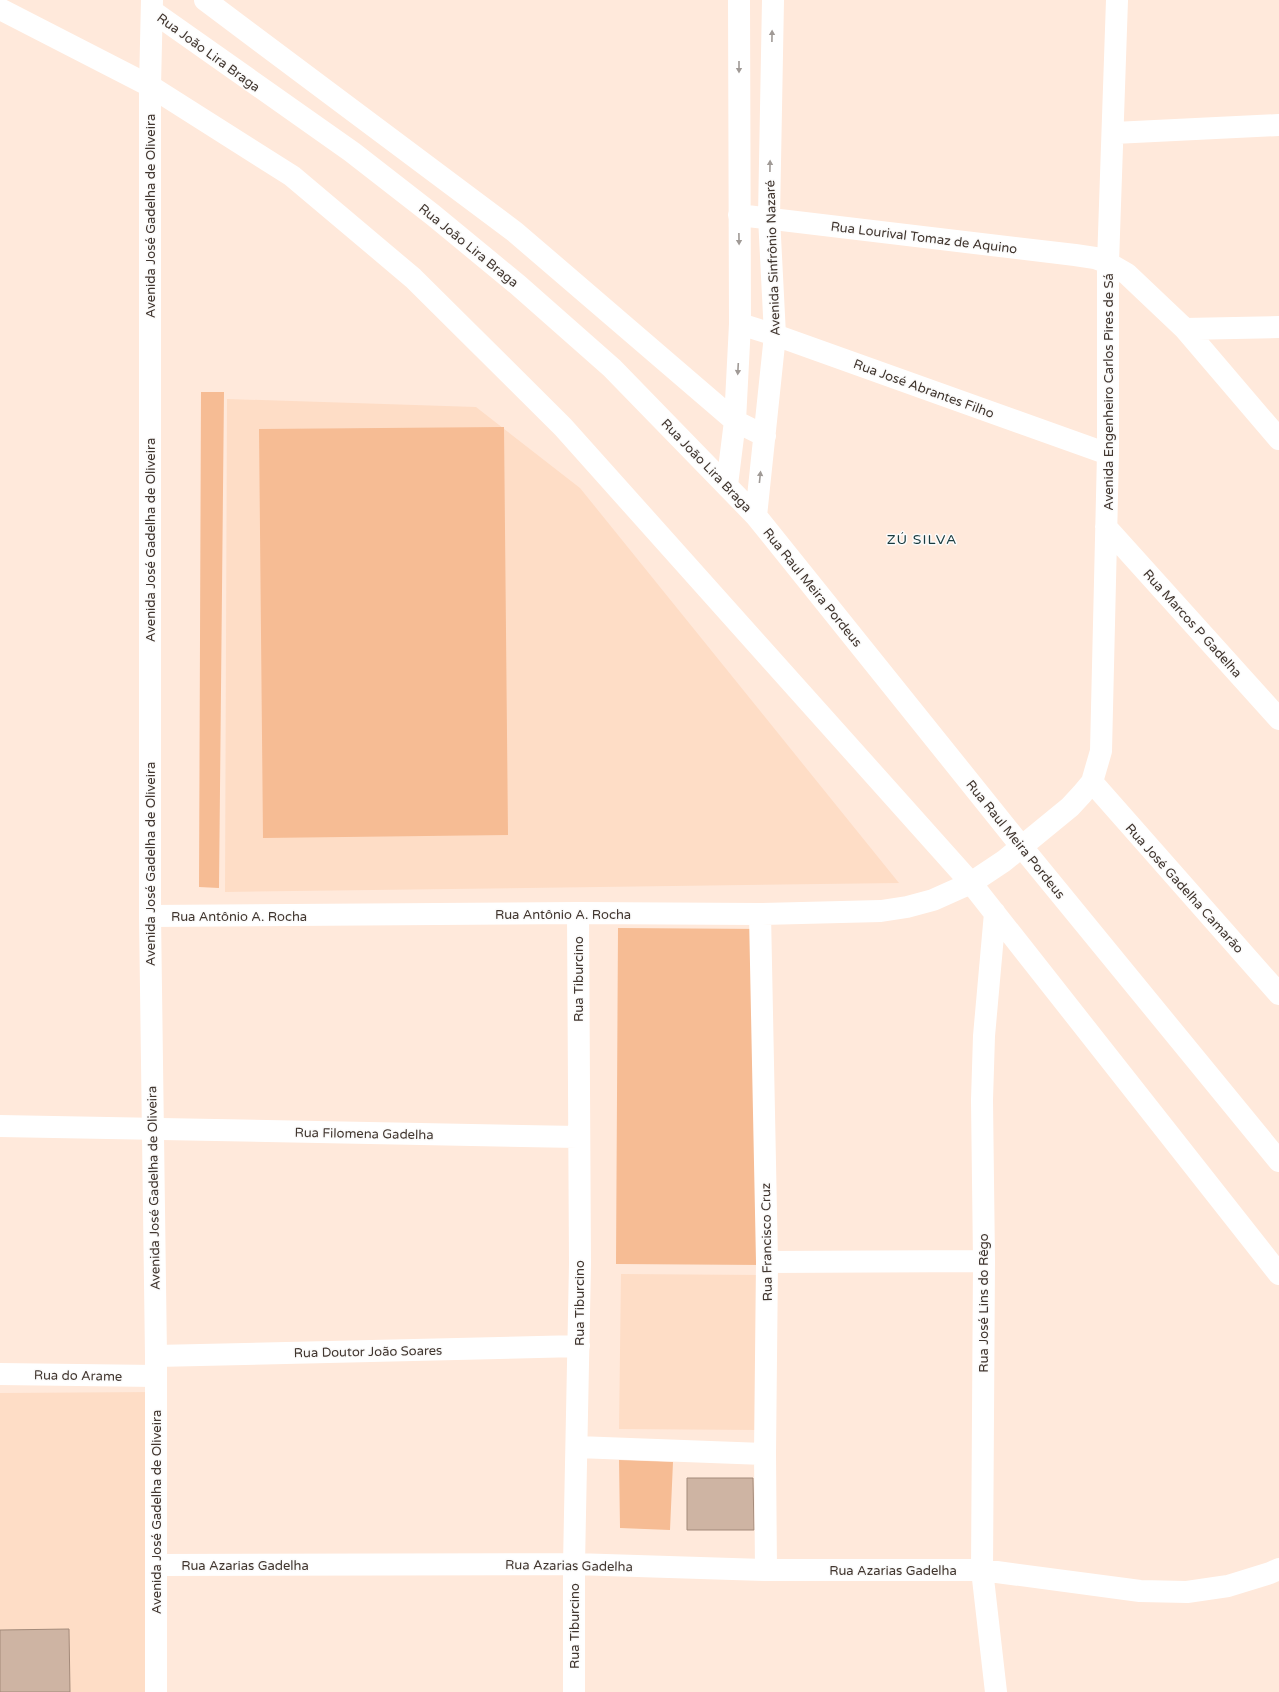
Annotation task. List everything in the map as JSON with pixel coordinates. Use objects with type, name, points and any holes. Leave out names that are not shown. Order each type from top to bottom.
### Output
[{"type":"street","points":[[205,0],[515,232],[736,420],[765,436]]},
{"type":"street","points":[[727,485],[736,420],[740,324],[739,0]]},
{"type":"street","name":"Avenida Sinfrônio Nazaré","points":[[756,516],[775,335],[769,217],[773,0]]},
{"type":"street","name":"Avenida Engenheiro Carlos Pires de Sá","points":[[1092,782],[1101,751],[1108,454],[1108,263],[1114,133],[1117,0]]},
{"type":"street","name":"Avenida José Gadelha de Oliveira","points":[[152,6],[150,86],[150,916],[151,1129],[156,1366],[156,1692]]},
{"type":"street","name":"Rua João Lira Braga","points":[[152,6],[352,152],[506,275],[612,368],[756,516]]},
{"type":"street","points":[[0,9],[150,86],[292,176],[413,278],[563,427],[971,883],[1279,1274]]},
{"type":"street","points":[[1114,133],[1279,125]]},
{"type":"street","name":"Rua Lourival Tomaz de Aquino","points":[[739,215],[769,217],[1075,255],[1095,258],[1108,263],[1126,274],[1185,329],[1279,439]]},
{"type":"street","name":"Rua José Abrantes Filho","points":[[740,324],[775,335],[1108,454]]},
{"type":"street","points":[[1185,329],[1279,327]]},
{"type":"street","name":"Rua Raul Meira Pordeus","points":[[756,516],[1021,846],[1279,1161]]},
{"type":"street","name":"Rua Marcos P Gadelha","points":[[1106,527],[1279,719]]},
{"type":"street","name":"Rua Antônio A. Rocha","points":[[150,916],[578,913],[760,914],[881,911],[933,900],[971,883],[1004,861],[1070,807],[1092,782]]},
{"type":"street","name":"Rua José Gadelha Camarão","points":[[1092,782],[1279,994]]},
{"type":"street","name":"Rua Tiburcino","points":[[574,1692],[574,1564],[579,1346],[578,913]]},
{"type":"street","name":"Rua José Lins do Rêgo","points":[[995,913],[984,1036],[982,1100],[984,1261],[982,1570],[996,1692]]},
{"type":"street","name":"Rua Francisco Cruz","points":[[760,914],[767,1262],[765,1454],[766,1570]]},
{"type":"street","name":"Rua Filomena Gadelha","points":[[0,1126],[578,1137]]},
{"type":"street","points":[[767,1262],[984,1261]]},
{"type":"street","name":"Rua Doutor João Soares","points":[[156,1366],[579,1346]]},
{"type":"street","name":"Rua do Arame","points":[[0,1374],[156,1366]]},
{"type":"street","points":[[577,1447],[765,1454]]},
{"type":"street","name":"Rua Azarias Gadelha","points":[[156,1565],[574,1564],[766,1570],[982,1570],[1140,1591],[1187,1592],[1228,1586],[1270,1574],[1279,1568]]},
{"type":"shaded area","points":[[201,392],[224,392],[219,888],[199,887]]},
{"type":"shaded area","points":[[227,399],[476,407],[580,488],[899,883],[225,892]]},
{"type":"shaded area","points":[[504,427],[508,835],[263,838],[259,429]]},
{"type":"shaded area","points":[[618,928],[766,929],[765,1265],[616,1264]]},
{"type":"shaded area","points":[[621,1274],[762,1275],[760,1430],[619,1429]]},
{"type":"shaded area","points":[[155,1392],[154,1692],[0,1692],[0,1393]]},
{"type":"shaded area","points":[[619,1460],[673,1462],[670,1530],[620,1528]]},
{"type":"building","points":[[687,1478],[753,1478],[754,1530],[687,1530]]},
{"type":"building","points":[[69,1629],[70,1692],[0,1692],[0,1630]]},
{"type":"district","name":"ZÚ SILVA","points":[[922,539]]}]
